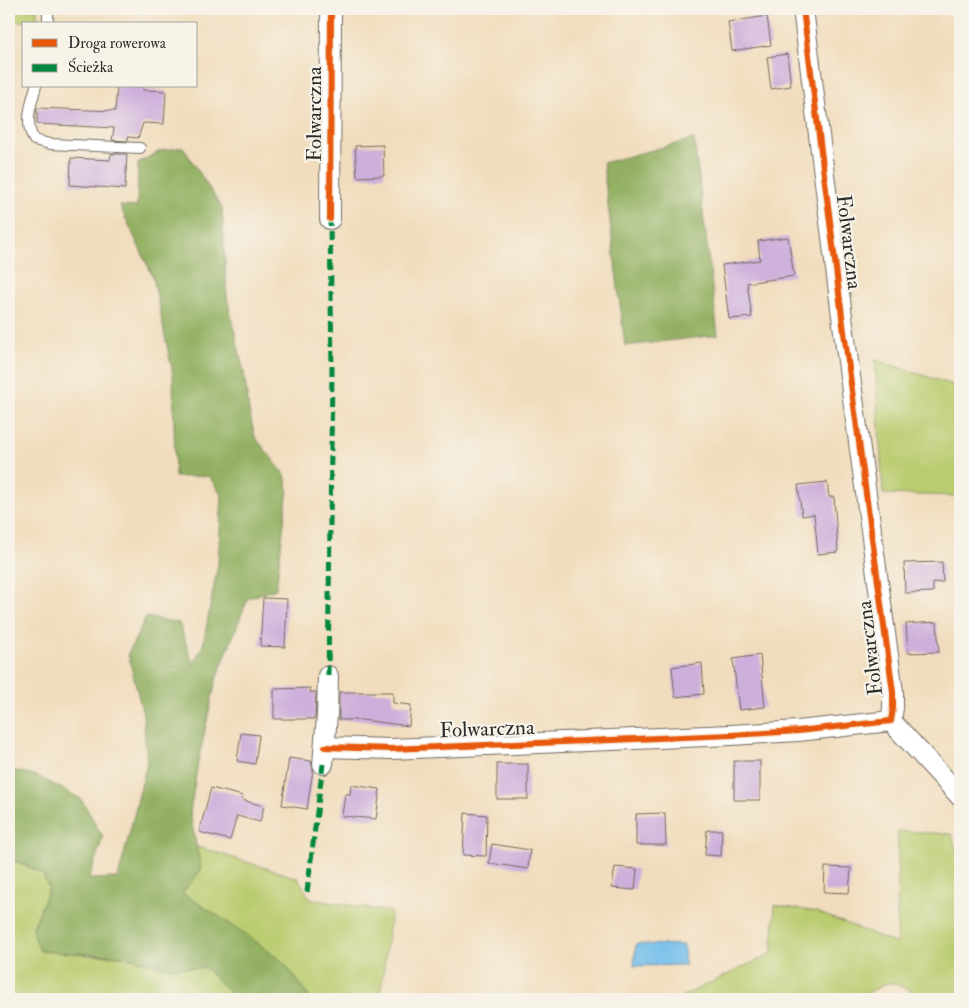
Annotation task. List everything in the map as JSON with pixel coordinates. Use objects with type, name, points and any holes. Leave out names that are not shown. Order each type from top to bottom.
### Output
[{"type":"street","name":"Folwarczna","points":[[330,219],[331,9]]},
{"type":"street","name":"Folwarczna","points":[[328,676],[324,756],[391,749],[731,735],[806,730],[890,721],[894,708],[893,692],[844,332],[803,9]]},
{"type":"street","points":[[890,721],[960,796]]},
{"type":"lane","points":[[48,9],[48,22]]},
{"type":"lane","points":[[36,88],[28,124],[29,132],[34,140],[50,144],[140,148]]},
{"type":"green space","points":[[9,9],[37,9],[37,22],[9,21]]},
{"type":"green space","points":[[694,139],[718,335],[625,346],[603,163]]},
{"type":"green space","points":[[183,147],[222,208],[227,297],[244,373],[249,411],[255,437],[285,475],[288,489],[276,589],[248,598],[216,680],[198,762],[190,813],[201,870],[182,893],[247,935],[284,963],[311,999],[235,999],[206,968],[165,967],[124,956],[40,951],[32,931],[49,888],[42,873],[14,860],[9,871],[9,769],[37,776],[81,799],[103,837],[89,879],[118,878],[147,763],[143,714],[128,654],[146,617],[179,623],[193,664],[203,645],[218,564],[222,496],[209,476],[175,477],[173,375],[153,277],[120,206],[137,207],[138,163],[160,151]]},
{"type":"green space","points":[[875,360],[960,387],[960,496],[883,494]]},
{"type":"green space","points":[[898,831],[952,834],[960,866],[960,999],[933,999],[890,982],[861,996],[861,999],[677,999],[772,953],[775,905],[817,912],[897,944]]},
{"type":"green space","points":[[195,846],[298,878],[310,899],[391,912],[380,999],[311,999],[284,963],[247,935],[182,893],[201,870]]},
{"type":"green space","points":[[13,860],[42,873],[49,888],[32,930],[86,955],[124,956],[165,967],[206,968],[235,999],[9,999],[9,871]]},
{"type":"water","points":[[636,944],[684,945],[685,965],[634,966]]},
{"type":"building","points":[[767,16],[771,45],[732,51],[728,22]]},
{"type":"building","points":[[787,54],[791,86],[771,89],[767,57]]},
{"type":"building","points":[[117,88],[143,88],[143,90],[166,91],[164,124],[143,123],[138,138],[128,137],[128,141],[112,140],[114,128],[37,124],[37,108],[115,111]]},
{"type":"building","points":[[383,145],[384,176],[357,177],[355,146]]},
{"type":"building","points":[[111,154],[127,154],[125,189],[70,185],[71,158],[110,160]]},
{"type":"building","points":[[788,237],[794,276],[747,283],[752,317],[729,319],[722,265],[760,260],[758,241]]},
{"type":"building","points":[[827,482],[829,497],[834,497],[838,552],[818,554],[814,514],[802,516],[798,485]]},
{"type":"building","points":[[942,562],[943,582],[933,583],[933,592],[905,593],[904,563]]},
{"type":"building","points":[[263,598],[287,599],[285,647],[260,646]]},
{"type":"building","points":[[937,622],[939,652],[908,653],[906,624]]},
{"type":"building","points":[[760,655],[765,707],[739,710],[733,659]]},
{"type":"building","points":[[702,663],[704,694],[675,697],[672,667]]},
{"type":"building","points":[[310,688],[310,692],[316,692],[315,719],[274,719],[274,689]]},
{"type":"building","points":[[339,692],[393,692],[393,703],[411,705],[409,726],[362,720],[339,720]]},
{"type":"building","points":[[241,733],[259,735],[255,764],[237,761]]},
{"type":"building","points":[[289,758],[311,761],[313,770],[307,809],[282,805]]},
{"type":"building","points":[[734,761],[760,761],[760,800],[734,800]]},
{"type":"building","points":[[497,764],[528,764],[528,799],[497,799]]},
{"type":"building","points":[[351,785],[380,789],[376,819],[342,816],[345,794],[350,794]]},
{"type":"building","points":[[211,788],[243,796],[242,800],[264,806],[260,822],[237,816],[230,840],[199,832]]},
{"type":"building","points":[[465,813],[487,815],[486,856],[463,855]]},
{"type":"building","points":[[665,813],[666,845],[636,845],[636,814]]},
{"type":"building","points":[[707,830],[722,830],[721,856],[705,855]]},
{"type":"building","points":[[492,844],[530,850],[528,869],[489,863]]},
{"type":"building","points":[[615,867],[637,869],[635,890],[612,888]]},
{"type":"building","points":[[825,867],[851,868],[849,893],[824,892]]},
{"type":"marked path","points":[[328,676],[332,372],[330,219]]},
{"type":"marked path","points":[[307,892],[323,764]]},
{"type":"cycle path","points":[[330,219],[331,9]]},
{"type":"cycle path","points":[[325,747],[391,749],[731,735],[798,731],[891,721],[893,692],[844,332],[803,9]]}]
